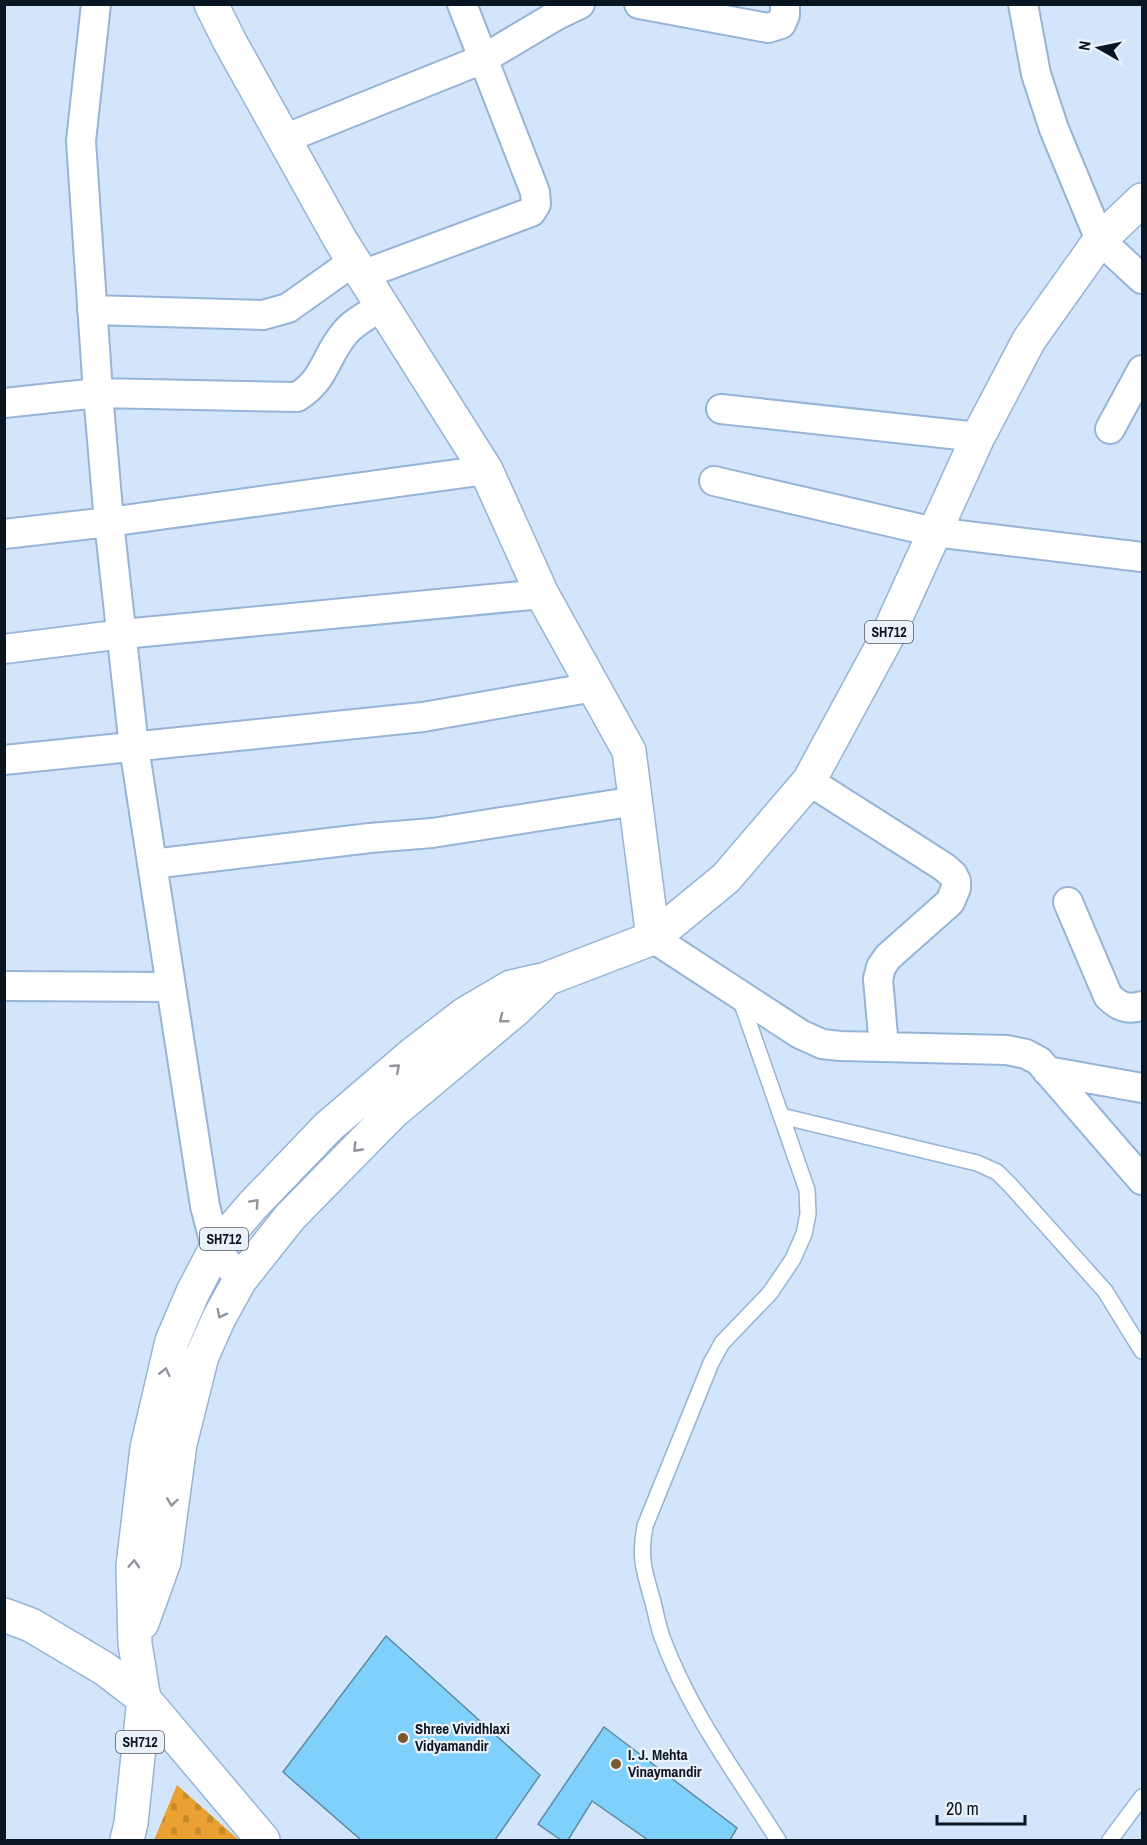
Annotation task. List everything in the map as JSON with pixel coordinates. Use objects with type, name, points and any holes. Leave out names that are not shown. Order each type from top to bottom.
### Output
[{"type":"main road","points":[[212,5],[230,42],[358,268],[486,470],[542,594],[629,751],[653,938]]},
{"type":"main road","name":"SH712","points":[[128,1840],[144,1699],[135,1644],[133,1566],[147,1448],[172,1341],[192,1292],[216,1248],[253,1205],[328,1127],[413,1054],[465,1014],[511,987],[546,979],[653,938],[726,878],[809,782],[886,639],[978,437],[1029,340],[1100,240],[1143,200]]},
{"type":"main road","name":"SH712","points":[[135,1644],[164,1562],[180,1444],[202,1356],[240,1280],[290,1217],[393,1112],[515,1010],[546,979]]},
{"type":"main road","points":[[4,1615],[31,1625],[87,1658],[144,1699],[263,1840]]},
{"type":"street","points":[[96,4],[81,141],[109,522],[134,747],[205,1206],[216,1248],[240,1280]]},
{"type":"street","points":[[92,310],[263,315],[288,308],[358,268],[531,212],[536,204],[535,192],[462,4]]},
{"type":"street","points":[[284,139],[483,59],[580,4]]},
{"type":"street","points":[[639,4],[768,28],[781,24],[785,15],[784,4]]},
{"type":"street","points":[[1023,4],[1036,74],[1054,129],[1100,240],[1143,279]]},
{"type":"street","points":[[4,404],[98,393],[297,397],[308,390],[318,379],[346,330],[382,306]]},
{"type":"street","points":[[1110,429],[1143,370]]},
{"type":"street","points":[[721,409],[978,437]]},
{"type":"street","points":[[4,534],[109,522],[486,470]]},
{"type":"street","points":[[714,481],[934,532],[1143,557]]},
{"type":"street","points":[[4,649],[123,634],[542,594]]},
{"type":"street","points":[[4,760],[423,717],[594,687]]},
{"type":"street","points":[[809,782],[944,867],[956,881],[956,888],[950,902],[888,957],[881,967],[878,979],[884,1047]]},
{"type":"street","points":[[152,864],[370,838],[432,833],[636,801]]},
{"type":"street","points":[[1068,902],[1108,996],[1118,1006],[1133,1008],[1143,1006]]},
{"type":"street","points":[[653,938],[800,1034],[822,1044],[1008,1050],[1039,1060],[1143,1180]]},
{"type":"street","points":[[4,986],[171,987]]},
{"type":"street","points":[[1047,1071],[1143,1088]]},
{"type":"lane","points":[[738,993],[807,1190],[808,1214],[804,1234],[793,1259],[770,1293],[722,1342],[711,1363],[645,1526],[641,1546],[643,1566],[662,1637],[673,1663],[698,1715],[778,1840]]},
{"type":"lane","points":[[781,1116],[977,1163],[997,1172],[1104,1291],[1143,1351]]},
{"type":"lane","points":[[1110,1840],[1143,1797]]},
{"type":"green space","points":[[177,1785],[239,1840],[154,1840]]},
{"type":"building","name":"Shree Vividhlaxi Vidyamandir","points":[[386,1636],[540,1775],[495,1840],[361,1840],[283,1772]]},
{"type":"building","name":"I. J. Mehta Vinaymandir","points":[[604,1727],[737,1828],[730,1840],[648,1840],[592,1801],[568,1840],[561,1840],[538,1824]]},
{"type":"place","name":"Shree Vividhlaxi Vidyamandir","points":[[403,1738]]},
{"type":"place","name":"I. J. Mehta Vinaymandir","points":[[616,1764]]}]
